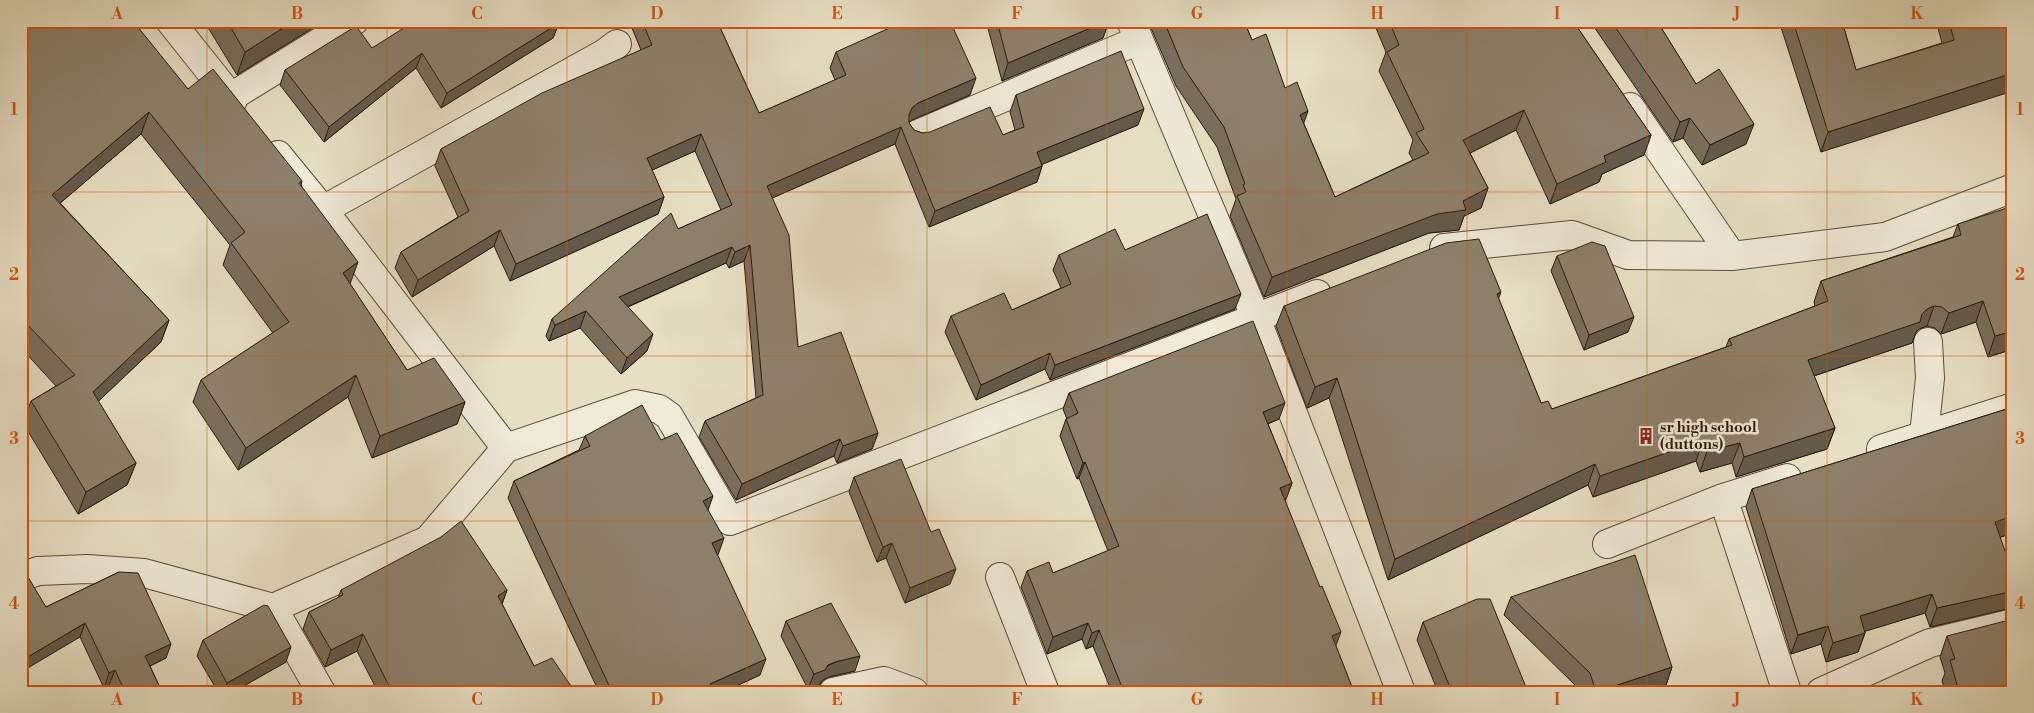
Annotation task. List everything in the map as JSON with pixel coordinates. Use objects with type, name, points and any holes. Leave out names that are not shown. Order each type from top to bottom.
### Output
[{"type":"street","points":[[170,21],[323,210],[506,448]]},
{"type":"street","points":[[231,97],[354,21]]},
{"type":"street","points":[[918,134],[1135,31],[1256,318],[1401,692]]},
{"type":"street","points":[[323,210],[618,44]]},
{"type":"street","points":[[1616,86],[1732,256]]},
{"type":"street","points":[[1417,255],[1434,248],[1572,235],[1628,255],[1732,256],[1886,237],[2013,188]]},
{"type":"street","points":[[21,577],[38,571],[87,569],[144,573],[273,608],[428,540],[506,448],[635,404],[659,409],[669,416],[730,521],[1336,287]]},
{"type":"street","points":[[1924,435],[1930,378],[1928,342]]},
{"type":"street","points":[[1860,455],[2013,407]]},
{"type":"street","points":[[1607,544],[1724,498],[1815,469]]},
{"type":"street","points":[[1724,498],[1787,692]]},
{"type":"street","points":[[1000,577],[1044,692]]},
{"type":"street","points":[[273,608],[321,692]]},
{"type":"street","points":[[1821,692],[1930,643],[2013,623]]},
{"type":"street","points":[[833,692],[884,681],[914,692]]},
{"type":"building","points":[[21,21],[133,21],[188,89],[213,69],[302,181],[299,183],[358,262],[343,273],[407,370],[434,358],[465,402],[380,436],[356,375],[246,448],[201,380],[289,322],[231,243],[245,232],[149,112],[52,195],[169,320],[93,392],[136,463],[86,492],[31,401],[75,375],[21,318]]},
{"type":"building","points":[[227,21],[294,21],[245,52]]},
{"type":"building","points":[[415,21],[558,21],[559,23],[447,93],[422,53],[329,127],[285,70],[356,26],[372,48]]},
{"type":"building","points":[[642,21],[717,21],[759,113],[846,75],[836,52],[905,21],[950,21],[976,78],[918,103],[912,108],[909,115],[909,123],[914,130],[922,133],[930,132],[990,107],[1003,135],[1024,127],[1016,95],[1121,51],[1144,109],[1037,152],[1042,166],[935,211],[901,127],[767,186],[789,235],[798,347],[841,332],[878,433],[843,446],[840,439],[742,484],[705,421],[763,395],[750,245],[735,252],[732,247],[619,297],[653,334],[627,358],[586,311],[555,325],[552,319],[671,213],[678,229],[732,205],[701,134],[647,158],[664,197],[516,264],[500,230],[418,280],[401,252],[469,211],[441,149],[542,93],[652,45]]},
{"type":"building","points":[[997,21],[1107,21],[1008,63]]},
{"type":"building","points":[[1164,21],[1244,21],[1252,40],[1266,34],[1285,88],[1297,82],[1308,111],[1300,115],[1335,197],[1429,153],[1416,133],[1424,129],[1387,52],[1399,45],[1389,21],[1573,21],[1651,135],[1604,156],[1606,162],[1557,184],[1524,110],[1463,140],[1488,188],[1463,201],[1466,210],[1437,214],[1272,277],[1237,196],[1246,192],[1243,185],[1245,184],[1224,127],[1183,67]]},
{"type":"building","points":[[1611,21],[1657,21],[1696,84],[1719,69],[1754,124],[1710,145],[1690,118],[1680,122]]},
{"type":"building","points":[[1793,21],[1842,21],[1856,70],[1954,40],[1949,21],[2013,21],[2013,73],[1828,132]]},
{"type":"building","points":[[2013,206],[2013,331],[1995,336],[1983,301],[1949,313],[1942,307],[1934,306],[1922,314],[1920,322],[1808,360],[1835,428],[1744,457],[1740,443],[1707,451],[1703,440],[1600,476],[1595,464],[1395,559],[1337,378],[1315,387],[1284,306],[1446,243],[1479,239],[1501,292],[1497,294],[1541,403],[1548,401],[1552,409],[1732,345],[1729,339],[1828,301],[1821,281],[1961,235],[1958,224]]},
{"type":"building","points":[[1207,214],[1241,294],[1055,365],[1050,353],[981,385],[951,316],[1004,293],[1012,310],[1071,284],[1059,255],[1115,229],[1125,250]]},
{"type":"building","points":[[1592,242],[1605,246],[1634,317],[1589,335],[1557,256]]},
{"type":"building","points":[[1253,321],[1285,403],[1263,412],[1292,483],[1280,488],[1320,587],[1322,586],[1341,632],[1332,636],[1354,692],[1124,692],[1099,630],[1092,633],[1088,623],[1053,637],[1027,571],[1049,562],[1053,573],[1119,546],[1066,419],[1078,413],[1069,393]]},
{"type":"building","points":[[642,405],[661,440],[677,433],[713,496],[703,501],[724,538],[712,543],[766,659],[710,684],[714,692],[612,692],[514,481],[590,446],[585,436]]},
{"type":"building","points":[[2013,407],[2013,516],[1995,522],[2013,574],[2013,591],[1937,608],[1932,594],[1860,616],[1865,633],[1833,643],[1828,626],[1798,635],[1752,489]]},
{"type":"building","points":[[901,459],[931,532],[939,529],[956,569],[910,588],[892,543],[883,547],[854,477]]},
{"type":"building","points":[[461,521],[507,590],[498,596],[534,666],[552,658],[575,692],[392,692],[363,634],[331,650],[309,612],[343,595],[341,590],[441,537]]},
{"type":"building","points":[[1635,555],[1672,667],[1596,692],[1590,673],[1511,597]]},
{"type":"building","points":[[119,572],[138,573],[171,644],[145,656],[162,692],[125,692],[115,670],[109,673],[85,623],[21,661],[21,576],[28,577],[46,607]]},
{"type":"building","points":[[1477,599],[1490,599],[1528,692],[1452,692],[1423,622]]},
{"type":"building","points":[[831,603],[860,656],[835,662],[828,665],[825,670],[814,674],[786,621]]},
{"type":"building","points":[[264,605],[268,606],[291,647],[227,683],[203,640]]},
{"type":"building","points":[[2013,619],[2013,692],[1959,692],[1950,660],[1955,659],[1947,636]]},
{"type":"place","name":"sr high school (duttons)","points":[[1646,436]]}]
